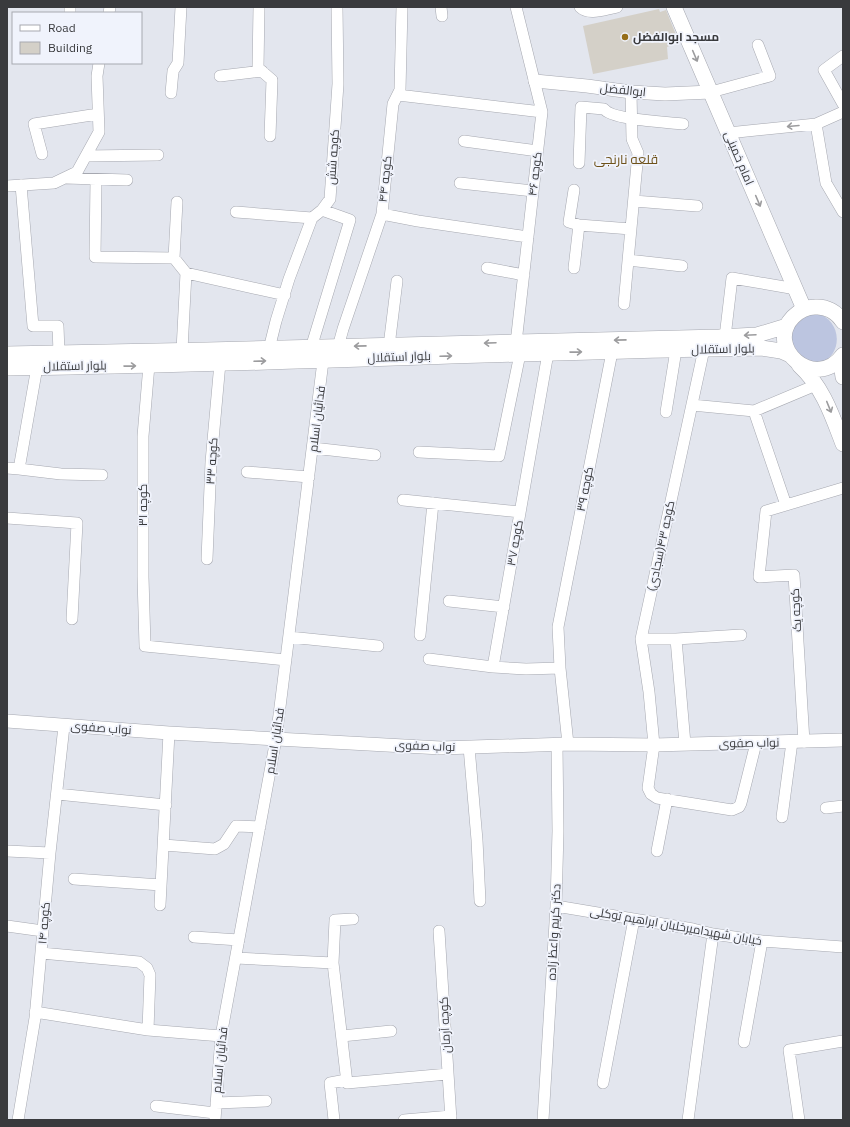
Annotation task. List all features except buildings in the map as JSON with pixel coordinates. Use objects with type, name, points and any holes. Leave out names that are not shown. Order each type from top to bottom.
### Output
[{"type":"main road","name":"امام خمینی","points":[[674,7],[804,309]]},
{"type":"main road","points":[[843,322],[833,312],[824,308],[814,307],[804,309],[797,313],[792,319],[787,326],[785,335],[786,345],[794,359],[806,371],[827,403],[843,444]]},
{"type":"main road","name":"بلوار استقلال","points":[[7,354],[182,350],[518,348],[757,335],[787,326]]},
{"type":"main road","name":"بلوار استقلال","points":[[7,368],[149,366],[220,363],[324,350],[389,346],[518,348],[548,353],[761,348],[781,351],[808,368],[817,370],[827,368],[836,363],[843,355]]},
{"type":"main road","points":[[843,355],[841,363],[843,377]]},
{"type":"street","points":[[171,93],[173,71],[178,63],[181,7]]},
{"type":"street","points":[[259,7],[258,68],[272,80],[270,136]]},
{"type":"street","name":"کوچه شش","points":[[312,218],[322,210],[330,199],[338,84],[337,7]]},
{"type":"street","name":"کوچه ۴۴","points":[[324,350],[343,329],[382,214],[393,104],[400,90],[402,7]]},
{"type":"street","name":"کوچه ۴۶","points":[[419,452],[500,456],[518,348],[524,275],[542,112],[516,7]]},
{"type":"street","points":[[580,7],[584,11],[591,12],[617,7]]},
{"type":"street","points":[[711,92],[770,76],[758,45]]},
{"type":"street","points":[[843,56],[824,70],[843,104]]},
{"type":"street","points":[[59,181],[77,172],[99,132],[96,76],[99,64]]},
{"type":"street","points":[[220,76],[262,71]]},
{"type":"street","name":"ابوالفضل","points":[[535,81],[631,92],[665,94],[711,92]]},
{"type":"street","points":[[624,304],[638,153],[632,139],[631,92]]},
{"type":"street","points":[[398,95],[542,112]]},
{"type":"street","points":[[579,163],[582,107],[604,109],[606,113],[632,119],[683,124]]},
{"type":"street","points":[[728,132],[816,124],[843,112]]},
{"type":"street","points":[[42,154],[34,124],[98,114]]},
{"type":"street","points":[[816,124],[826,183],[843,212]]},
{"type":"street","points":[[464,141],[538,151]]},
{"type":"street","points":[[86,156],[158,155]]},
{"type":"street","points":[[96,180],[95,257],[174,258]]},
{"type":"street","points":[[7,186],[59,181],[127,180]]},
{"type":"street","points":[[460,183],[534,191]]},
{"type":"street","points":[[20,185],[33,326],[58,326],[59,353]]},
{"type":"street","points":[[574,190],[568,222],[579,225],[631,229]]},
{"type":"street","points":[[634,201],[697,206]]},
{"type":"street","points":[[177,202],[174,258],[186,273],[284,295]]},
{"type":"street","points":[[322,210],[350,220],[324,350]]},
{"type":"street","points":[[236,212],[312,218],[284,295],[269,349]]},
{"type":"street","points":[[382,214],[418,221],[528,236]]},
{"type":"street","points":[[574,268],[579,225]]},
{"type":"street","points":[[628,260],[682,266]]},
{"type":"street","points":[[487,268],[524,275]]},
{"type":"street","points":[[182,350],[186,273]]},
{"type":"street","points":[[725,337],[732,278],[796,289]]},
{"type":"street","points":[[389,346],[397,281]]},
{"type":"street","name":"کوچه ۴۳(سجادی)","points":[[667,800],[657,798],[651,794],[648,788],[654,745],[649,692],[641,639],[704,349]]},
{"type":"street","name":"فدائیان اسلام","points":[[215,1112],[222,1036],[276,739],[324,350]]},
{"type":"street","points":[[666,412],[676,350]]},
{"type":"street","name":"کوچه ۳۹","points":[[560,668],[558,627],[612,352]]},
{"type":"street","name":"کوچه ۳۷","points":[[494,667],[548,353]]},
{"type":"street","name":"کوچه ۳۳","points":[[207,559],[211,462],[220,363]]},
{"type":"street","name":"کوچه ۳۱","points":[[149,366],[143,436],[145,646],[286,660]]},
{"type":"street","points":[[19,469],[37,367]]},
{"type":"street","points":[[692,405],[754,411],[816,385]]},
{"type":"street","points":[[754,411],[786,505],[843,488]]},
{"type":"street","points":[[313,448],[375,455]]},
{"type":"street","points":[[7,468],[61,474],[102,476]]},
{"type":"street","points":[[247,472],[309,477]]},
{"type":"street","points":[[403,500],[520,512]]},
{"type":"street","points":[[420,635],[433,503]]},
{"type":"street","name":"کوچه یک","points":[[786,505],[766,511],[759,577],[794,575],[798,742]]},
{"type":"street","points":[[7,518],[77,523],[72,620]]},
{"type":"street","points":[[449,601],[504,607]]},
{"type":"street","points":[[641,639],[676,639],[741,635]]},
{"type":"street","points":[[289,637],[378,646]]},
{"type":"street","points":[[676,639],[685,744]]},
{"type":"street","points":[[429,659],[494,667],[526,669],[560,668]]},
{"type":"street","name":"دکتر کریم واعظ زاده","points":[[543,1120],[556,906],[562,744],[560,668]]},
{"type":"street","name":"نواب صفوی","points":[[7,721],[169,733],[441,748],[562,744],[654,745],[843,740]]},
{"type":"street","name":"کوچه ۱۴","points":[[18,1120],[35,1012],[64,726]]},
{"type":"street","points":[[160,905],[169,733]]},
{"type":"street","points":[[782,817],[798,742]]},
{"type":"street","points":[[657,851],[667,800],[732,810],[739,807],[756,743]]},
{"type":"street","points":[[469,747],[477,840],[480,901]]},
{"type":"street","points":[[57,794],[166,805]]},
{"type":"street","points":[[826,808],[843,806]]},
{"type":"street","points":[[164,845],[215,849],[224,844],[236,826],[260,827]]},
{"type":"street","points":[[7,851],[50,853]]},
{"type":"street","points":[[74,879],[161,885]]},
{"type":"street","name":"خیابان شهیدامیرخلبان ابراهیم توکلی","points":[[556,906],[693,929],[713,934],[762,941],[843,947]]},
{"type":"street","points":[[346,1080],[333,963],[335,920],[353,918]]},
{"type":"street","points":[[603,1083],[634,919]]},
{"type":"street","points":[[7,926],[43,931]]},
{"type":"street","name":"کوچه آرمان","points":[[439,931],[451,1118]]},
{"type":"street","points":[[688,1120],[713,934]]},
{"type":"street","points":[[194,937],[239,940]]},
{"type":"street","points":[[744,1042],[762,941]]},
{"type":"street","points":[[41,952],[139,962],[148,968],[150,975],[148,1030]]},
{"type":"street","points":[[236,958],[333,963]]},
{"type":"street","points":[[35,1012],[148,1030],[222,1036]]},
{"type":"street","points":[[342,1036],[391,1031]]},
{"type":"street","points":[[799,1120],[789,1050],[843,1041]]},
{"type":"street","points":[[334,1120],[330,1083],[346,1080],[347,1083],[448,1074]]},
{"type":"street","points":[[156,1106],[215,1112],[266,1101]]},
{"type":"street","points":[[404,1120],[451,1118]]},
{"type":"shaded area","points":[[820,314],[829,320],[835,329],[837,338],[836,347],[832,354],[826,360],[818,362],[808,360],[798,354],[792,345],[791,337],[793,329],[805,315]]},
{"type":"place","name":"مسجد ابوالفضل","points":[[625,37]]},
{"type":"district","name":"قلعه نارنجی","points":[[626,159]]}]
